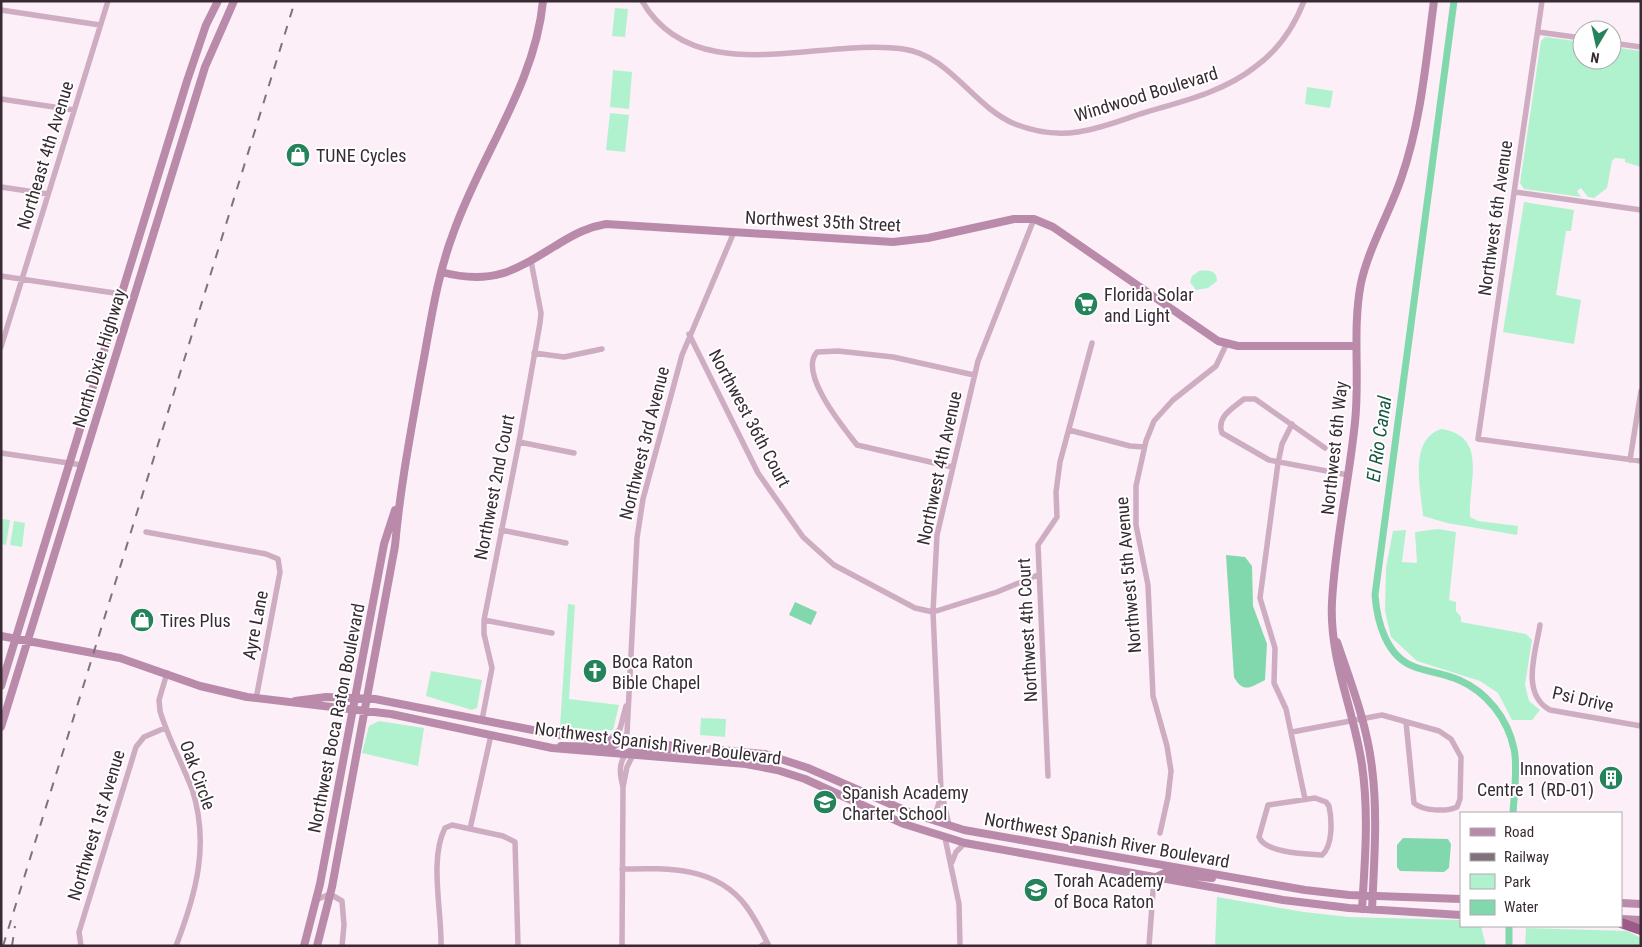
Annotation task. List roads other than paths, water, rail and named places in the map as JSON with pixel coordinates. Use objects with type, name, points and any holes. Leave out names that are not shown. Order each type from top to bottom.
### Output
[{"type":"highway","points":[[1622,924],[1641,930]]},
{"type":"main road","points":[[206,25],[212,1]]},
{"type":"main road","name":"North Dixie Highway","points":[[1,686],[121,294],[206,25],[218,1]]},
{"type":"main road","name":"North Dixie Highway","points":[[1,727],[205,67],[234,1]]},
{"type":"main road","name":"Northwest Boca Raton Boulevard","points":[[317,946],[330,894],[395,546],[399,496],[441,272],[462,210],[519,87],[537,35],[543,1]]},
{"type":"main road","name":"Northwest 6th Way","points":[[1362,909],[1366,837],[1365,792],[1353,720],[1335,658],[1332,600],[1355,420],[1359,298],[1366,268],[1400,180],[1413,139],[1434,1]]},
{"type":"main road","name":"Northwest 35th Street","points":[[441,272],[469,278],[485,278],[511,271],[579,232],[606,224],[894,242],[928,238],[1014,219],[1034,219],[1053,227],[1204,332],[1226,344],[1356,346]]},
{"type":"main road","name":"Northwest Boca Raton Boulevard","points":[[304,946],[316,900],[384,544],[399,496]]},
{"type":"main road","name":"Northwest 6th Way","points":[[1333,631],[1362,718],[1372,767],[1375,798],[1372,910]]},
{"type":"main road","name":"Northwest Spanish River Boulevard","points":[[1,636],[120,658],[212,689],[256,699],[404,716],[550,747],[756,766],[787,772],[816,783],[890,818],[945,838],[965,843],[1283,900],[1372,910],[1460,915]]},
{"type":"main road","name":"Northwest Spanish River Boulevard","points":[[286,702],[326,697],[367,698],[399,702],[553,734],[698,747],[772,756],[808,768],[949,826],[1229,878],[1305,890],[1363,896],[1460,899]]},
{"type":"main road","points":[[550,747],[570,744],[611,746],[622,741]]},
{"type":"main road","points":[[629,755],[637,749],[678,751],[698,747]]},
{"type":"main road","points":[[706,761],[750,760],[772,756]]},
{"type":"main road","points":[[1154,878],[1167,873],[1198,878],[1229,878]]},
{"type":"main road","points":[[1622,903],[1641,904]]},
{"type":"main road","points":[[1622,919],[1641,920]]},
{"type":"street","name":"Northeast 4th Avenue","points":[[1,347],[108,1]]},
{"type":"street","name":"Windwood Boulevard","points":[[642,1],[647,10],[674,34],[697,47],[722,54],[866,47],[914,51],[941,66],[979,101],[1002,118],[1035,130],[1065,133],[1093,129],[1230,83],[1256,66],[1279,44],[1296,18],[1304,1]]},
{"type":"street","name":"Northwest 6th Avenue","points":[[1542,1],[1478,439],[1630,460]]},
{"type":"street","points":[[1,10],[100,25]]},
{"type":"street","points":[[1538,32],[1572,37]]},
{"type":"street","points":[[1622,44],[1641,47]]},
{"type":"street","points":[[1,99],[74,110]]},
{"type":"street","points":[[1,187],[48,194]]},
{"type":"street","points":[[1515,192],[1641,210]]},
{"type":"street","name":"Northwest 4th Avenue","points":[[949,826],[942,794],[933,612],[937,536],[982,348],[1034,219]]},
{"type":"street","name":"Northwest 3rd Avenue","points":[[622,741],[627,732],[627,702],[637,538],[642,507],[680,359],[734,232]]},
{"type":"street","name":"Northwest 2nd Court","points":[[482,720],[492,668],[484,634],[484,620],[520,442],[541,313],[531,261]]},
{"type":"street","points":[[1,276],[121,294]]},
{"type":"street","name":"Northwest 36th Court","points":[[689,334],[758,473],[803,538],[834,565],[915,608],[933,612]]},
{"type":"street","name":"Northwest 4th Court","points":[[1048,776],[1038,544],[1057,518],[1058,477],[1092,343]]},
{"type":"street","name":"Northwest 5th Avenue","points":[[1160,833],[1171,772],[1167,746],[1153,696],[1148,585],[1135,510],[1136,486],[1144,448],[1151,428],[1162,410],[1216,366],[1226,344]]},
{"type":"street","points":[[534,353],[564,357],[602,349]]},
{"type":"street","points":[[952,467],[856,445],[828,406],[812,372],[811,362],[814,356],[824,350],[893,357],[974,375]]},
{"type":"street","points":[[1641,390],[1630,460],[1641,462]]},
{"type":"street","points":[[1325,448],[1292,424],[1249,398],[1244,399],[1225,414],[1220,427],[1222,433],[1269,460],[1348,475]]},
{"type":"street","points":[[1292,424],[1282,444],[1278,463],[1260,598],[1275,648],[1274,683],[1286,709],[1305,799]]},
{"type":"street","points":[[1069,430],[1144,448]]},
{"type":"street","points":[[520,442],[574,453]]},
{"type":"street","points":[[1,453],[82,465]]},
{"type":"street","points":[[501,530],[566,543]]},
{"type":"street","name":"Ayre Lane","points":[[146,532],[276,557],[280,561],[280,572],[256,699]]},
{"type":"street","points":[[933,612],[997,592],[1038,575]]},
{"type":"street","points":[[484,620],[552,633]]},
{"type":"street","name":"Psi Drive","points":[[1540,624],[1532,685],[1535,696],[1542,706],[1550,710],[1641,726]]},
{"type":"street","name":"Oak Circle","points":[[167,673],[159,703],[164,728],[191,788],[200,835],[195,894],[176,946]]},
{"type":"street","name":"Northwest 3rd Avenue","points":[[609,740],[620,729],[627,702]]},
{"type":"street","points":[[1292,732],[1382,715],[1439,730],[1451,739],[1462,762],[1460,799],[1457,807],[1448,809],[1422,808],[1414,803],[1406,722]]},
{"type":"street","name":"Northwest 1st Avenue","points":[[81,946],[79,932],[136,747],[144,737],[164,728]]},
{"type":"street","points":[[470,829],[490,735]]},
{"type":"street","points":[[622,946],[623,787],[620,764],[629,755]]},
{"type":"street","points":[[926,818],[936,812],[942,794]]},
{"type":"street","points":[[1305,799],[1322,800],[1329,806],[1329,844],[1327,851],[1322,855],[1308,854],[1264,846],[1259,837],[1268,805],[1305,799]]},
{"type":"street","points":[[441,946],[438,874],[442,834],[448,826],[512,839],[515,842],[518,946]]},
{"type":"street","points":[[945,838],[952,862],[959,904],[960,946]]},
{"type":"street","points":[[952,862],[956,852],[965,843]]},
{"type":"street","points":[[622,869],[688,871],[716,880],[735,893],[746,906],[768,944],[761,946]]},
{"type":"street","points":[[1149,946],[1154,878]]},
{"type":"street","points":[[316,900],[330,894],[338,897],[343,903],[344,925],[342,946]]},
{"type":"water","points":[[1226,555],[1245,557],[1252,566],[1253,606],[1267,644],[1265,680],[1248,688],[1241,686],[1234,677]]},
{"type":"water","points":[[795,602],[817,612],[811,625],[789,615]]},
{"type":"water","points":[[1403,838],[1448,839],[1451,844],[1449,868],[1444,872],[1400,871],[1397,867],[1397,845]]},
{"type":"waterway","name":"El Rio Canal","points":[[1454,1],[1375,595],[1381,627],[1390,647],[1397,655],[1415,667],[1454,678],[1469,685],[1487,699],[1501,717],[1511,738],[1515,756],[1516,772],[1513,812]]},
{"type":"waterway","name":"El Rio Canal","points":[[1509,927],[1509,946]]},
{"type":"railway","points":[[3,946],[295,1]]},
{"type":"railway","points":[[12,946],[15,926]]},
{"type":"place","name":"TUNE Cycles","points":[[298,155]]},
{"type":"place","name":"Florida Solar and Light","points":[[1086,304]]},
{"type":"place","name":"Tires Plus","points":[[142,620]]},
{"type":"place","name":"Boca Raton Bible Chapel","points":[[595,671]]},
{"type":"place","name":"Innovation Centre 1 (RD-01)","points":[[1611,778]]},
{"type":"place","name":"Spanish Academy Charter School","points":[[825,802]]},
{"type":"place","name":"Torah Academy of Boca Raton","points":[[1036,890]]}]
